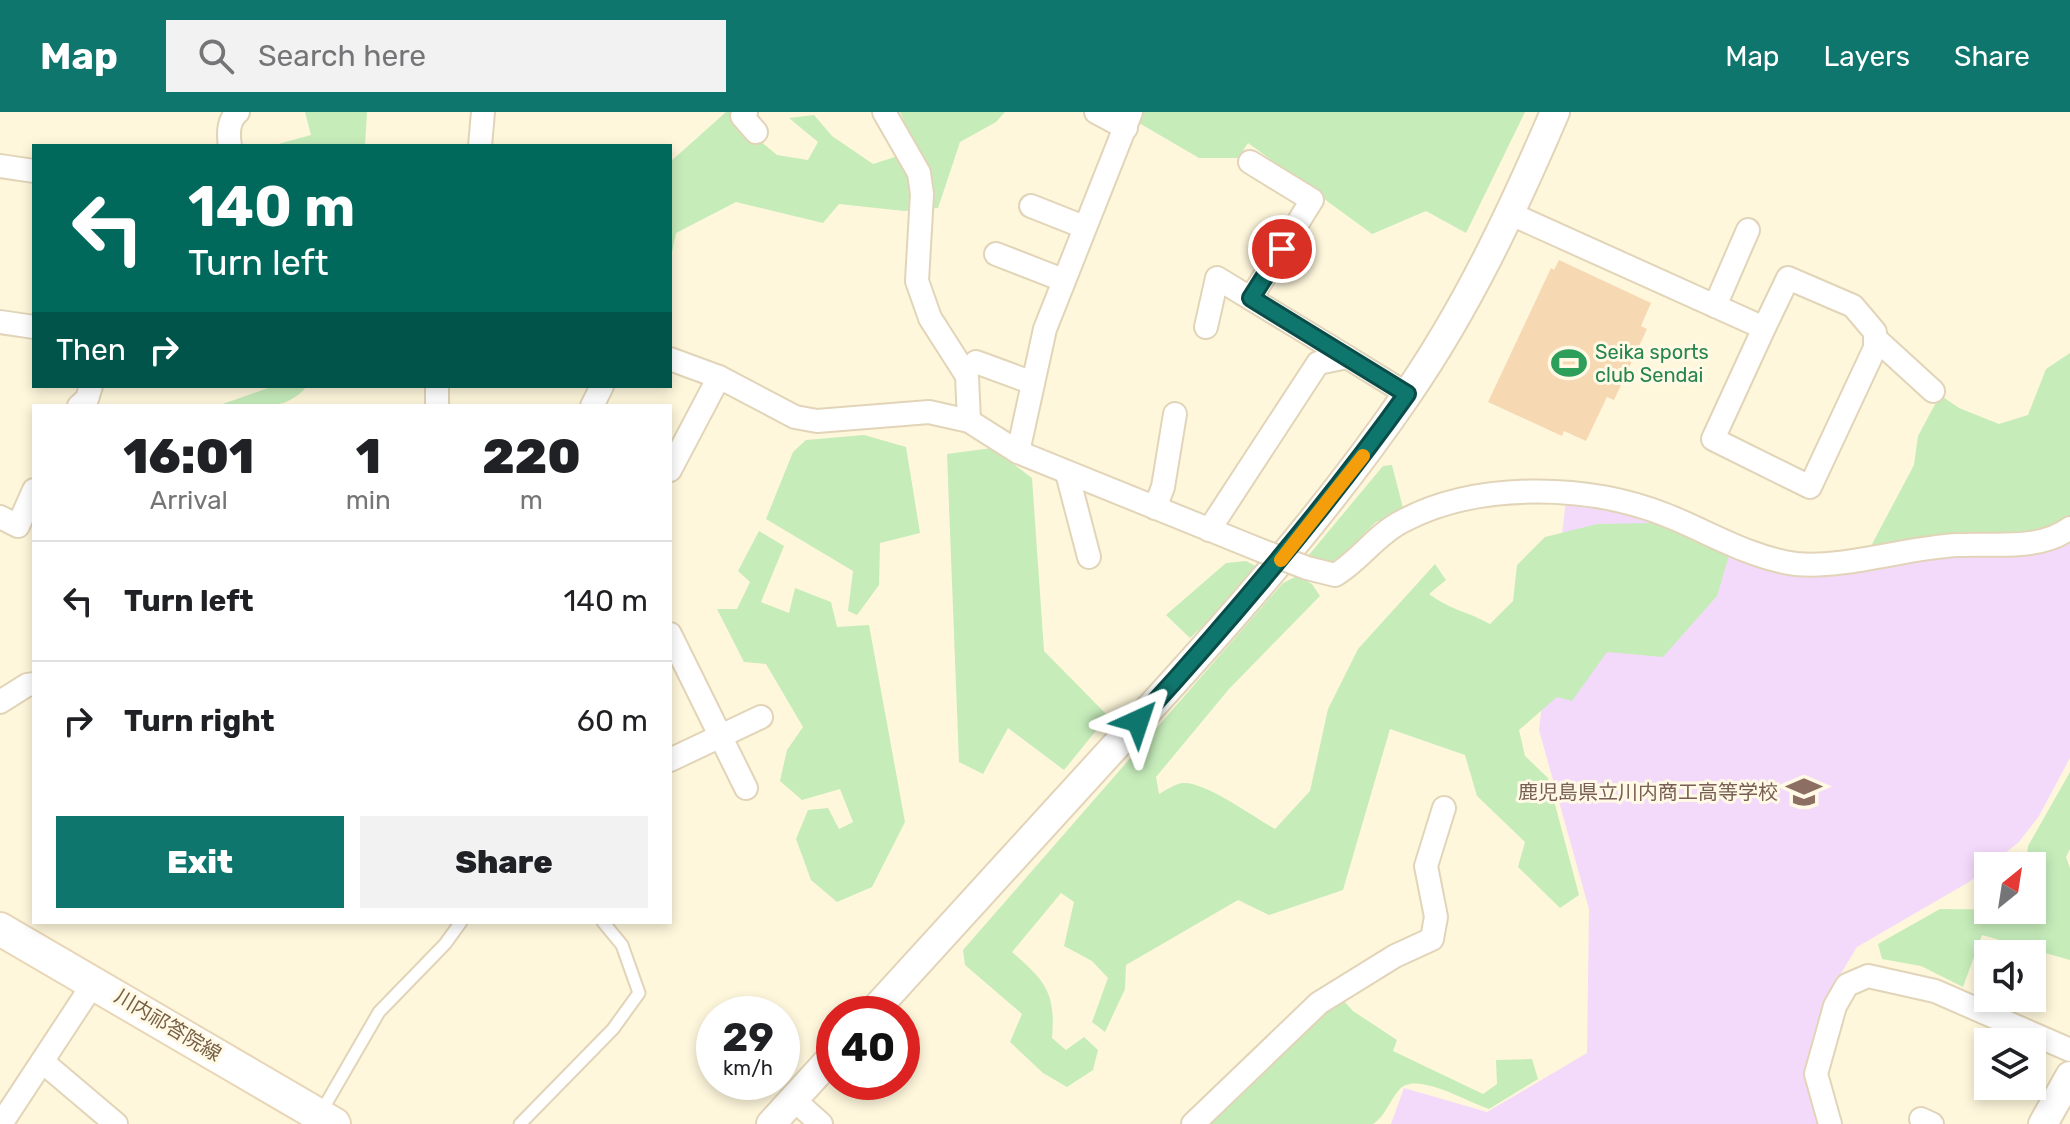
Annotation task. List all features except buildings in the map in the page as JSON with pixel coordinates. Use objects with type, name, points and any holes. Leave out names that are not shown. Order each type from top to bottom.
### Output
[{"type":"main road","name":"川内祁答院線","points":[[0,929],[95,981],[327,1120]]},
{"type":"street","points":[[230,144],[228,134],[232,116],[238,112]]},
{"type":"street","points":[[480,144],[483,112]]},
{"type":"street","points":[[884,112],[919,173],[922,194],[917,281],[930,318],[967,376],[969,421]]},
{"type":"street","points":[[1018,452],[1045,329],[1128,120],[1096,112]]},
{"type":"street","points":[[887,996],[1241,609],[1340,488],[1407,394],[1511,214],[1555,112]]},
{"type":"street","points":[[1250,162],[1312,200],[1251,298]]},
{"type":"street","points":[[0,166],[32,171]]},
{"type":"street","points":[[1031,206],[1084,227]]},
{"type":"street","points":[[1511,214],[1764,328]]},
{"type":"street","points":[[1715,306],[1748,230]]},
{"type":"street","points":[[996,254],[1063,280]]},
{"type":"street","points":[[1206,327],[1217,278],[1407,394]]},
{"type":"street","points":[[1788,278],[1853,306],[1875,332],[1875,348],[1810,487],[1713,439],[1764,328],[1788,278]]},
{"type":"street","points":[[0,322],[32,327]]},
{"type":"street","points":[[1875,338],[1933,391]]},
{"type":"street","points":[[1209,530],[1318,363],[1347,357]]},
{"type":"street","points":[[672,360],[719,377],[795,417],[817,421],[929,412],[969,421],[1018,452],[1067,473],[1307,568],[1335,575],[1400,523],[1446,506],[1504,494],[1582,493],[1639,504],[1737,547],[1798,564],[1956,545],[2031,543],[2070,528]]},
{"type":"street","points":[[976,362],[1033,383]]},
{"type":"street","points":[[672,466],[719,377]]},
{"type":"street","points":[[1155,508],[1163,487],[1175,414]]},
{"type":"street","points":[[1067,473],[1089,557]]},
{"type":"street","points":[[0,517],[18,526],[32,494]]},
{"type":"street","points":[[672,634],[746,788]]},
{"type":"street","points":[[0,702],[32,684]]},
{"type":"street","points":[[672,759],[761,717]]},
{"type":"street","points":[[1193,1124],[1319,1003],[1395,956],[1432,939],[1436,917],[1426,866],[1444,808]]},
{"type":"street","points":[[1830,1124],[1816,1074],[1835,1006],[1847,985],[1868,976],[1935,991],[2070,1050]]},
{"type":"street","points":[[3,1116],[44,1063],[95,981]]},
{"type":"street","points":[[44,1063],[116,1124]]},
{"type":"street","points":[[800,1091],[816,1074]]},
{"type":"street","points":[[2043,1124],[2070,1076]]},
{"type":"street","points":[[771,1124],[792,1100]]},
{"type":"street","points":[[794,1100],[821,1124]]},
{"type":"lane","points":[[327,1120],[379,1012],[445,944],[460,924]]},
{"type":"lane","points":[[520,1124],[613,1029],[639,993],[622,945],[605,924]]},
{"type":"shaded area","name":"鹿児島県立川内商工高等学校","points":[[1566,500],[1608,503],[1777,566],[2070,531],[2070,758],[2039,816],[2019,842],[2006,852],[1974,852],[1974,878],[1857,947],[1829,993],[1809,1073],[1824,1124],[1391,1124],[1404,1088],[1487,1112],[1587,1053],[1589,909],[1539,730]]},
{"type":"green space","points":[[305,112],[367,112],[365,144],[278,144],[311,135]]},
{"type":"green space","points":[[726,112],[739,112],[736,121],[777,155],[808,160],[818,142],[789,118],[814,115],[832,136],[873,164],[917,150],[900,112],[1005,112],[996,122],[960,142],[938,208],[904,211],[839,204],[823,223],[736,202],[676,233],[672,252],[672,160]]},
{"type":"green space","points":[[1143,112],[1525,112],[1466,233],[1426,211],[1372,234],[1248,143],[1238,158],[1199,158],[1139,123]]},
{"type":"green space","points":[[2070,353],[2070,518],[2047,531],[1871,546],[1914,465],[1918,436],[1940,395],[1959,408],[1999,424],[2028,415],[2046,369]]},
{"type":"green space","points":[[268,388],[305,388],[280,404],[223,404]]},
{"type":"green space","points":[[864,435],[906,447],[920,533],[880,543],[879,585],[857,615],[848,611],[853,571],[766,519],[793,452],[806,440]]},
{"type":"green space","points":[[992,448],[1032,478],[1044,651],[1108,716],[1064,770],[1008,728],[983,774],[959,762],[947,454]]},
{"type":"green space","points":[[1392,465],[1404,512],[1376,522],[1332,566],[1308,556],[1383,466]]},
{"type":"green space","points":[[1651,523],[1730,552],[1717,596],[1663,657],[1607,652],[1572,701],[1557,697],[1519,730],[1525,756],[1548,778],[1579,895],[1560,908],[1518,867],[1525,842],[1477,796],[1465,755],[1390,729],[1343,890],[1269,915],[1238,900],[1126,965],[1125,989],[1105,1032],[1092,1022],[1108,978],[1092,961],[1064,946],[1074,902],[1061,893],[1012,952],[1033,971],[1046,989],[1052,1009],[1052,1038],[1066,1050],[1084,1037],[1098,1050],[1093,1070],[1067,1087],[1043,1073],[1010,1042],[1022,1014],[965,965],[963,950],[1283,583],[1297,576],[1312,584],[1320,596],[1229,689],[1156,777],[1159,794],[1183,783],[1193,784],[1275,829],[1310,791],[1328,709],[1358,649],[1435,564],[1446,580],[1429,594],[1490,624],[1513,601],[1517,565],[1545,537],[1597,524]]},
{"type":"green space","points":[[759,531],[784,546],[761,602],[789,613],[795,588],[831,602],[837,627],[869,625],[905,822],[872,887],[837,902],[811,880],[796,839],[808,810],[828,808],[839,829],[853,822],[840,789],[802,800],[780,781],[787,750],[803,727],[766,664],[744,662],[717,609],[737,609],[750,582],[738,571]]},
{"type":"green space","points":[[1246,561],[1263,570],[1190,638],[1166,615],[1226,563]]},
{"type":"green space","points":[[2070,772],[2070,849],[2066,857],[2070,868],[2070,960],[2046,953],[2046,940],[2000,940],[1982,935],[1980,940],[1974,940],[1974,957],[1963,987],[1921,966],[1882,959],[1878,944],[1940,909],[1974,909],[1974,924],[2046,924],[2046,852],[2027,852]]},
{"type":"green space","points":[[1342,999],[1353,1011],[1397,1040],[1393,1051],[1483,1094],[1497,1084],[1496,1060],[1532,1059],[1538,1079],[1489,1109],[1443,1090],[1408,1084],[1400,1089],[1373,1124],[1205,1124],[1317,1014]]},
{"type":"slow traffic","points":[[1281,560],[1363,456]]},
{"type":"place","name":"Seika sports club Sendai","points":[[1569,363]]},
{"type":"place","name":"鹿児島県立川内商工高等学校","points":[[1804,792]]},
{"type":"route","points":[[1138,721],[1241,609],[1340,488],[1407,394],[1251,298],[1282,249]]}]
